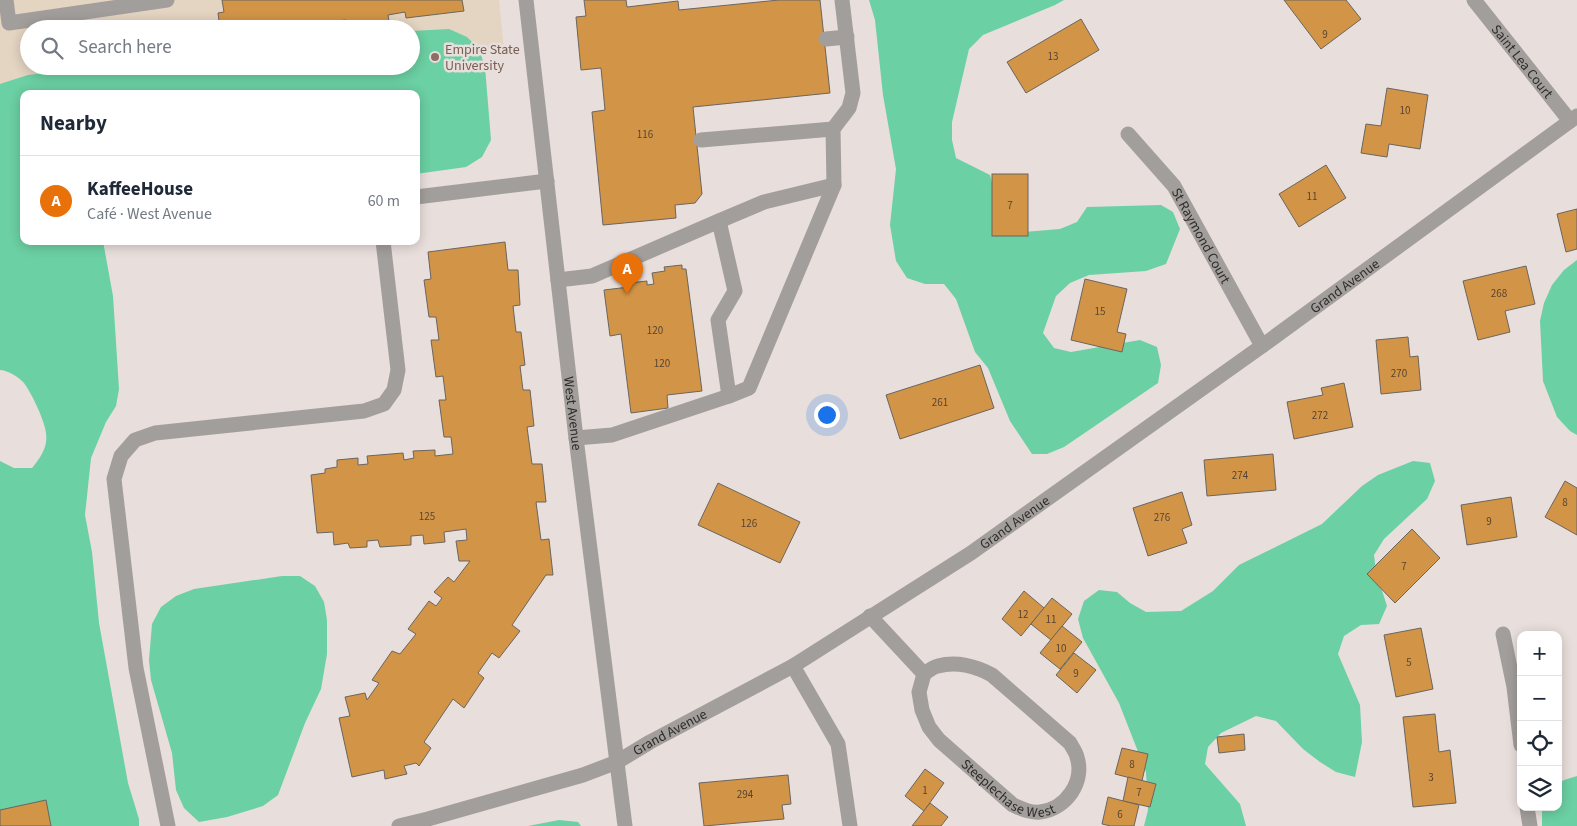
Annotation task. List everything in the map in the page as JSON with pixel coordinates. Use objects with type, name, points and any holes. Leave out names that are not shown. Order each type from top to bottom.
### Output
[{"type":"street","points":[[6,0],[4,26],[20,23]]},
{"type":"street","points":[[42,20],[167,0]]},
{"type":"street","name":"West Avenue","points":[[526,0],[576,438],[625,826]]},
{"type":"street","points":[[576,438],[612,435],[749,388],[834,185],[833,128],[849,108],[853,93],[842,0]]},
{"type":"street","name":"Saint Lea Court","points":[[1474,0],[1574,119]]},
{"type":"street","points":[[826,39],[846,37]]},
{"type":"street","name":"Grand Avenue","points":[[399,826],[582,775],[617,762],[650,742],[793,666],[971,553],[1262,346],[1574,119]]},
{"type":"street","points":[[701,140],[833,128]]},
{"type":"street","name":"St Raymond Court","points":[[1128,134],[1174,186],[1262,346]]},
{"type":"street","points":[[420,197],[546,181]]},
{"type":"street","points":[[558,280],[592,276],[764,202],[834,185]]},
{"type":"street","points":[[719,221],[735,291],[718,320],[729,396]]},
{"type":"street","points":[[168,826],[136,668],[114,478],[121,456],[135,440],[155,433],[364,410],[384,404],[394,390],[398,370],[383,245]]},
{"type":"street","points":[[870,616],[891,641],[924,674]]},
{"type":"street","points":[[1503,634],[1514,686],[1518,721]]},
{"type":"street","name":"Steeplechase West","points":[[951,664],[979,668],[992,675],[1070,743],[1078,757],[1079,775],[1073,791],[1063,802],[1052,809],[1038,812],[1013,805],[939,740],[929,726],[922,710],[919,692],[924,674],[937,666],[951,664]]},
{"type":"street","points":[[793,666],[838,744],[850,826]]},
{"type":"street","points":[[1528,811],[1530,826]]},
{"type":"shaded area","name":"Empire State University","points":[[0,0],[499,0],[504,50],[420,62],[420,20],[20,20],[20,75],[268,75],[75,90],[20,90],[20,98],[0,117]]},
{"type":"green space","points":[[869,0],[1064,0],[983,35],[969,49],[952,122],[952,140],[956,158],[990,175],[995,194],[1024,232],[1060,229],[1077,222],[1087,207],[1161,205],[1173,212],[1180,229],[1166,264],[1146,271],[1089,275],[1070,283],[1056,296],[1043,333],[1054,348],[1071,352],[1140,340],[1157,347],[1161,365],[1158,383],[1064,447],[1047,454],[1032,454],[1010,421],[988,368],[975,352],[956,299],[944,284],[925,284],[907,278],[896,261],[890,225],[896,169],[883,95],[875,20]]},
{"type":"green space","points":[[449,29],[467,37],[479,49],[485,67],[491,140],[482,157],[466,167],[420,173],[420,90],[20,90],[20,245],[104,245],[113,296],[119,389],[116,406],[106,422],[91,458],[85,515],[92,552],[99,623],[128,783],[139,819],[139,826],[0,826],[0,461],[14,468],[32,468],[43,452],[46,438],[40,414],[27,387],[16,376],[0,370],[0,84],[28,75],[420,75],[420,31]]},
{"type":"green space","points":[[1577,260],[1577,435],[1570,431],[1557,417],[1543,381],[1540,321],[1544,303],[1552,285],[1564,270]]},
{"type":"green space","points":[[1413,461],[1430,463],[1435,481],[1427,499],[1384,539],[1374,555],[1376,572],[1387,606],[1379,624],[1361,625],[1344,636],[1338,654],[1360,705],[1362,742],[1355,777],[1336,772],[1320,762],[1303,749],[1276,721],[1256,716],[1221,733],[1208,747],[1205,764],[1240,804],[1246,826],[1144,826],[1148,810],[1146,772],[1119,703],[1083,638],[1078,619],[1084,601],[1099,590],[1117,592],[1130,603],[1146,612],[1181,611],[1213,591],[1239,565],[1322,524],[1362,486],[1378,475]]},
{"type":"green space","points":[[282,576],[300,576],[315,586],[324,602],[327,620],[327,654],[321,689],[305,723],[278,795],[263,806],[227,817],[199,822],[184,808],[176,790],[172,753],[151,680],[149,660],[152,624],[161,607],[176,596],[194,589]]},
{"type":"green space","points":[[1577,776],[1577,826],[1542,826],[1542,811],[1562,811],[1562,781]]},
{"type":"green space","points":[[559,820],[578,822],[581,826],[528,826]]},
{"type":"building","points":[[222,0],[462,0],[464,11],[406,18],[405,12],[388,15],[389,20],[219,20],[218,13],[224,12]]},
{"type":"building","points":[[584,0],[626,0],[627,7],[678,1],[679,10],[779,0],[820,0],[830,93],[693,107],[702,194],[695,203],[675,205],[676,218],[603,225],[592,112],[605,110],[601,68],[581,70],[576,17],[586,16]]},
{"type":"building","points":[[1284,0],[1346,0],[1361,19],[1321,49]]},
{"type":"building","points":[[1081,19],[1099,50],[1026,93],[1007,62]]},
{"type":"building","points":[[1387,88],[1428,95],[1420,149],[1389,144],[1387,157],[1361,153],[1366,124],[1381,126]]},
{"type":"building","points":[[1326,165],[1346,198],[1299,227],[1279,194]]},
{"type":"building","points":[[992,174],[1028,174],[1028,236],[992,236]]},
{"type":"building","points":[[1577,209],[1577,249],[1566,252],[1557,214]]},
{"type":"building","points":[[505,242],[508,270],[518,270],[520,305],[513,306],[516,332],[521,332],[525,365],[520,366],[523,390],[530,390],[534,426],[527,427],[532,464],[542,464],[546,502],[536,502],[541,540],[549,539],[553,575],[546,575],[512,625],[520,631],[499,658],[492,653],[478,673],[484,678],[464,708],[453,699],[424,742],[431,748],[419,766],[416,763],[404,766],[407,774],[385,779],[384,770],[352,777],[339,718],[350,716],[345,697],[365,693],[367,700],[379,683],[372,680],[392,651],[400,654],[416,634],[408,629],[429,601],[436,606],[442,598],[434,592],[448,577],[454,582],[470,561],[459,561],[456,541],[467,540],[466,529],[444,532],[445,542],[424,544],[423,535],[411,536],[411,545],[380,547],[378,540],[367,541],[367,547],[350,548],[348,543],[334,545],[333,532],[317,533],[311,475],[325,473],[325,469],[337,467],[337,460],[358,458],[358,465],[368,464],[367,456],[403,453],[404,460],[414,458],[413,451],[435,450],[435,456],[453,454],[451,437],[444,437],[439,400],[446,400],[443,376],[436,377],[431,340],[439,340],[436,317],[429,317],[424,280],[431,279],[428,252]]},
{"type":"building","points":[[682,265],[682,269],[686,269],[702,391],[667,395],[668,408],[631,413],[621,334],[610,336],[604,290],[629,287],[629,283],[647,281],[647,285],[654,284],[652,273],[665,271],[664,267]]},
{"type":"building","points":[[1526,266],[1535,304],[1505,311],[1510,332],[1478,340],[1463,281]]},
{"type":"building","points":[[1085,279],[1127,289],[1117,332],[1126,334],[1122,352],[1071,340]]},
{"type":"building","points":[[1408,337],[1410,357],[1418,356],[1421,390],[1381,394],[1376,340]]},
{"type":"building","points":[[980,365],[994,408],[900,439],[886,395]]},
{"type":"building","points":[[1344,383],[1353,427],[1294,439],[1287,402],[1323,395],[1321,388]]},
{"type":"building","points":[[1273,454],[1276,490],[1207,496],[1204,460]]},
{"type":"building","points":[[1565,481],[1577,488],[1577,535],[1545,517]]},
{"type":"building","points":[[718,483],[800,522],[780,563],[698,525]]},
{"type":"building","points":[[1182,492],[1192,525],[1182,529],[1187,543],[1148,556],[1133,508]]},
{"type":"building","points":[[1511,497],[1517,537],[1467,545],[1461,505]]},
{"type":"building","points":[[1412,529],[1440,558],[1395,603],[1367,574]]},
{"type":"building","points":[[1024,591],[1044,608],[1021,636],[1002,619]]},
{"type":"building","points":[[1052,598],[1072,614],[1051,640],[1031,624]]},
{"type":"building","points":[[1062,626],[1082,642],[1060,669],[1040,653]]},
{"type":"building","points":[[1421,628],[1433,689],[1396,697],[1384,635]]},
{"type":"building","points":[[1074,653],[1096,670],[1077,693],[1056,675]]},
{"type":"building","points":[[1435,714],[1439,752],[1450,750],[1456,803],[1413,807],[1403,717]]},
{"type":"building","points":[[1244,734],[1245,750],[1219,753],[1217,737]]},
{"type":"building","points":[[1122,748],[1148,754],[1142,781],[1115,774]]},
{"type":"building","points":[[925,769],[944,783],[924,811],[905,796]]},
{"type":"building","points":[[788,775],[791,804],[782,805],[784,819],[704,826],[699,783]]},
{"type":"building","points":[[1128,777],[1156,784],[1150,807],[1123,801]]},
{"type":"building","points":[[1108,797],[1139,805],[1134,826],[1102,824]]},
{"type":"building","points":[[46,800],[51,826],[0,826],[0,810]]},
{"type":"building","points":[[930,803],[948,817],[941,826],[912,826]]},
{"type":"place","name":"Empire State University","points":[[435,57]]},
{"type":"place","name":"KaffeeHouse","points":[[627,294]]}]
